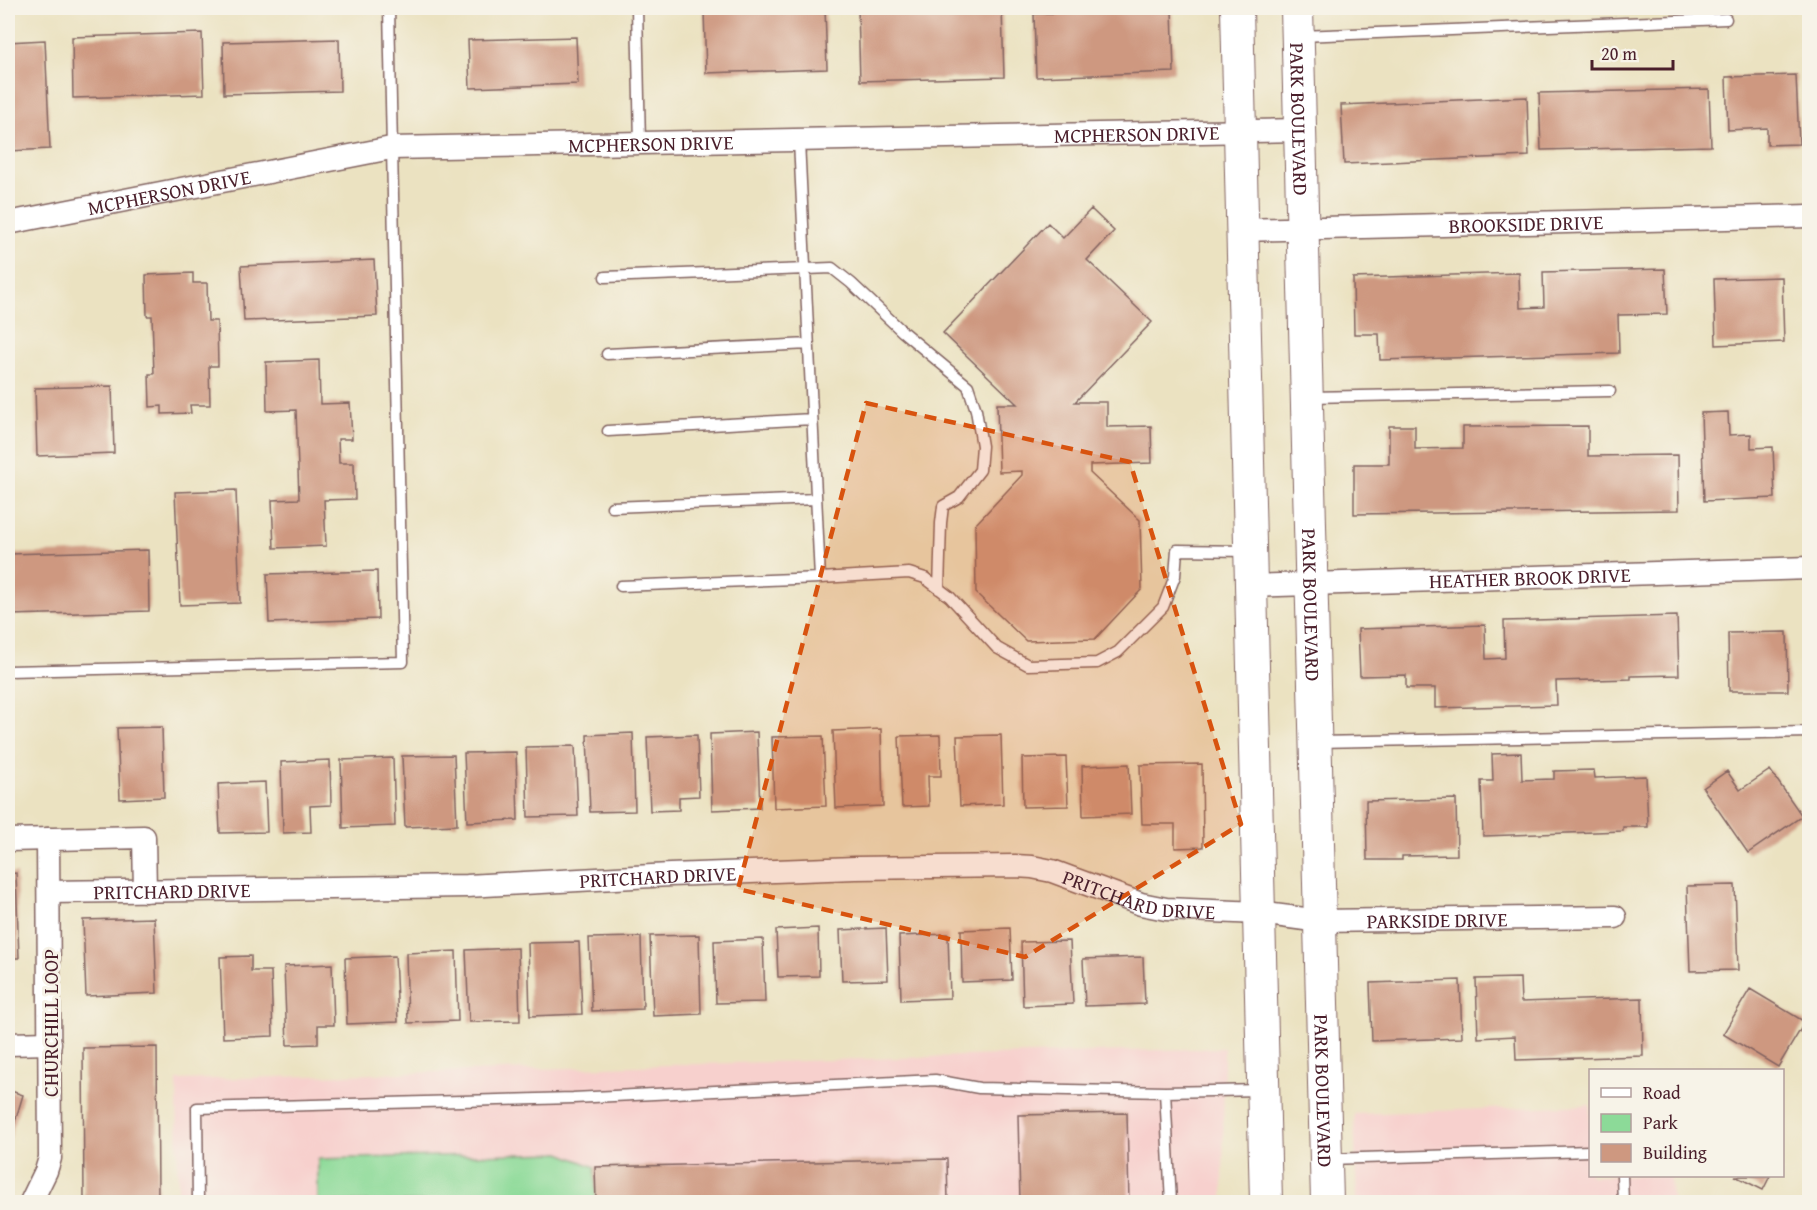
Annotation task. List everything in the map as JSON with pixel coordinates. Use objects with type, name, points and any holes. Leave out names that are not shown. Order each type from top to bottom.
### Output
[{"type":"main road","points":[[1237,8],[1266,1203]]},
{"type":"main road","name":"PARK BOULEVARD","points":[[1298,22],[1327,1203]]},
{"type":"street","name":"MCPHERSON DRIVE","points":[[8,223],[391,148],[1300,130]]},
{"type":"street","name":"BROOKSIDE DRIVE","points":[[1242,230],[1809,216]]},
{"type":"street","name":"HEATHER BROOK DRIVE","points":[[1251,586],[1809,568]]},
{"type":"street","points":[[8,840],[144,837],[145,891]]},
{"type":"street","name":"CHURCHILL LOOP","points":[[31,1203],[50,1158],[48,839]]},
{"type":"street","name":"PRITCHARD DRIVE","points":[[49,892],[467,886],[855,868],[1015,866],[1052,871],[1141,904],[1166,909],[1259,913]]},
{"type":"street","name":"PARKSIDE DRIVE","points":[[1259,913],[1320,921],[1615,917]]},
{"type":"street","points":[[8,1044],[50,1043]]},
{"type":"lane","points":[[8,671],[403,662],[389,8]]},
{"type":"lane","points":[[638,8],[640,144]]},
{"type":"lane","points":[[1298,22],[1726,19]]},
{"type":"lane","points":[[799,141],[820,578]]},
{"type":"lane","points":[[605,277],[832,268],[903,332],[968,386],[976,410],[982,446],[980,470],[959,497],[943,506],[939,589]]},
{"type":"lane","points":[[607,354],[809,344]]},
{"type":"lane","points":[[1307,398],[1610,391]]},
{"type":"lane","points":[[608,431],[812,419]]},
{"type":"lane","points":[[612,507],[816,499]]},
{"type":"lane","points":[[621,586],[909,573],[925,578],[950,597],[997,648],[1028,665],[1097,663],[1118,652],[1163,607],[1175,576],[1177,550],[1251,551]]},
{"type":"lane","points":[[1315,742],[1809,732]]},
{"type":"lane","points":[[198,1203],[197,1108],[573,1098],[935,1080],[979,1088],[1165,1092],[1262,1090]]},
{"type":"lane","points":[[1165,1092],[1171,1203]]},
{"type":"lane","points":[[1326,1159],[1589,1151]]},
{"type":"lane","points":[[1622,1177],[1623,1203]]},
{"type":"highlighted area","points":[[866,403],[1130,462],[1241,824],[1025,957],[738,889]]},
{"type":"shaded area","points":[[1224,1048],[1223,1202],[178,1202],[177,1080]]},
{"type":"shaded area","points":[[1589,1105],[1589,1177],[1670,1177],[1672,1202],[1357,1202],[1354,1114]]},
{"type":"green space","points":[[560,1153],[595,1167],[596,1202],[318,1202],[318,1159]]},
{"type":"building","points":[[825,8],[827,69],[706,73],[704,11]]},
{"type":"building","points":[[858,8],[1002,8],[1004,77],[860,81]]},
{"type":"building","points":[[1172,9],[1174,72],[1036,77],[1034,14]]},
{"type":"building","points":[[202,33],[204,94],[73,98],[72,37]]},
{"type":"building","points":[[576,37],[578,84],[470,88],[468,40]]},
{"type":"building","points":[[339,39],[340,91],[224,94],[223,42]]},
{"type":"building","points":[[45,40],[50,149],[8,151],[8,42]]},
{"type":"building","points":[[1796,75],[1799,144],[1767,145],[1767,128],[1728,130],[1726,77]]},
{"type":"building","points":[[1709,89],[1711,146],[1541,150],[1539,93]]},
{"type":"building","points":[[1527,97],[1529,156],[1344,164],[1341,105]]},
{"type":"building","points":[[1091,209],[1114,231],[1087,260],[1152,322],[1075,402],[1107,402],[1107,427],[1151,426],[1152,463],[1090,465],[1090,473],[1140,520],[1142,589],[1095,639],[1026,641],[976,593],[975,525],[1022,475],[1022,471],[999,472],[997,404],[1017,404],[943,333],[1048,223],[1063,238]]},
{"type":"building","points":[[374,260],[377,316],[244,321],[241,266]]},
{"type":"building","points":[[1665,269],[1667,314],[1618,315],[1619,353],[1380,360],[1379,334],[1354,334],[1353,278],[1519,273],[1520,308],[1544,307],[1543,272]]},
{"type":"building","points":[[193,273],[193,283],[207,283],[208,321],[217,321],[218,366],[209,366],[210,405],[190,405],[191,413],[162,414],[162,406],[150,407],[149,374],[154,374],[152,316],[147,316],[146,275]]},
{"type":"building","points":[[1782,277],[1784,342],[1716,345],[1714,279]]},
{"type":"building","points":[[319,360],[320,404],[350,403],[352,439],[338,439],[339,463],[354,463],[355,499],[324,500],[326,546],[274,548],[272,500],[299,499],[296,410],[267,411],[266,362]]},
{"type":"building","points":[[112,386],[114,453],[37,456],[35,388]]},
{"type":"building","points":[[1728,412],[1729,435],[1751,434],[1751,448],[1773,447],[1775,498],[1704,501],[1701,413]]},
{"type":"building","points":[[1389,426],[1415,426],[1415,449],[1463,448],[1463,427],[1588,426],[1588,456],[1678,455],[1679,510],[1354,514],[1354,464],[1389,464]]},
{"type":"building","points":[[236,490],[240,603],[180,605],[175,492]]},
{"type":"building","points":[[148,550],[149,611],[10,615],[9,554]]},
{"type":"building","points":[[377,571],[378,619],[269,623],[267,574]]},
{"type":"building","points":[[1677,616],[1679,675],[1556,681],[1557,705],[1435,708],[1435,688],[1406,688],[1406,675],[1360,676],[1358,629],[1485,625],[1486,659],[1505,658],[1504,621]]},
{"type":"building","points":[[1787,632],[1788,691],[1729,691],[1728,633]]},
{"type":"building","points":[[162,727],[164,797],[120,799],[117,728]]},
{"type":"building","points":[[881,729],[883,806],[836,808],[833,731]]},
{"type":"building","points":[[757,732],[760,808],[712,810],[710,734]]},
{"type":"building","points":[[633,733],[635,811],[590,812],[587,735]]},
{"type":"building","points":[[697,735],[699,796],[679,797],[679,810],[650,811],[647,737]]},
{"type":"building","points":[[940,735],[941,776],[928,776],[929,806],[902,807],[899,736]]},
{"type":"building","points":[[1001,735],[1003,804],[960,806],[957,736]]},
{"type":"building","points":[[823,736],[826,806],[774,808],[772,737]]},
{"type":"building","points":[[575,746],[578,816],[528,817],[526,747]]},
{"type":"building","points":[[516,752],[518,820],[467,822],[464,753]]},
{"type":"building","points":[[1521,753],[1522,780],[1554,779],[1554,771],[1594,770],[1595,778],[1646,776],[1648,827],[1623,827],[1623,831],[1483,836],[1481,781],[1493,781],[1492,754]]},
{"type":"building","points":[[454,755],[457,825],[405,827],[402,756]]},
{"type":"building","points":[[1066,757],[1068,806],[1023,807],[1022,758]]},
{"type":"building","points":[[393,758],[395,826],[343,828],[341,760]]},
{"type":"building","points":[[330,760],[331,805],[310,806],[311,832],[283,833],[281,762]]},
{"type":"building","points":[[1129,764],[1131,814],[1083,816],[1082,766]]},
{"type":"building","points":[[1202,764],[1203,847],[1175,848],[1175,824],[1142,824],[1140,765]]},
{"type":"building","points":[[1770,770],[1802,816],[1748,853],[1703,788],[1727,771],[1740,790]]},
{"type":"building","points":[[265,782],[267,832],[220,833],[218,784]]},
{"type":"building","points":[[1456,799],[1457,855],[1402,856],[1402,860],[1367,860],[1366,801]]},
{"type":"building","points":[[16,873],[19,958],[8,958],[8,874]]},
{"type":"building","points":[[1735,885],[1738,970],[1690,971],[1687,886]]},
{"type":"building","points":[[154,918],[157,993],[86,996],[83,920]]},
{"type":"building","points":[[818,928],[819,976],[778,977],[776,930]]},
{"type":"building","points":[[886,928],[888,980],[842,981],[840,930]]},
{"type":"building","points":[[1010,928],[1012,980],[962,982],[961,930]]},
{"type":"building","points":[[948,934],[950,998],[901,1000],[899,936]]},
{"type":"building","points":[[699,935],[701,1014],[653,1016],[650,936]]},
{"type":"building","points":[[641,937],[643,1009],[592,1011],[589,938]]},
{"type":"building","points":[[763,939],[765,1002],[716,1003],[714,941]]},
{"type":"building","points":[[1070,941],[1073,1004],[1023,1006],[1021,942]]},
{"type":"building","points":[[579,942],[582,1014],[530,1016],[528,943]]},
{"type":"building","points":[[518,948],[520,1021],[469,1022],[466,950]]},
{"type":"building","points":[[456,951],[458,1021],[408,1023],[406,953]]},
{"type":"building","points":[[251,956],[251,971],[271,971],[273,1036],[223,1038],[220,957]]},
{"type":"building","points":[[395,956],[398,1022],[347,1024],[345,958]]},
{"type":"building","points":[[1143,957],[1145,1004],[1085,1006],[1083,959]]},
{"type":"building","points":[[332,964],[334,1025],[318,1025],[318,1044],[287,1045],[284,966]]},
{"type":"building","points":[[1520,978],[1521,1002],[1642,998],[1643,1056],[1516,1060],[1515,1036],[1478,1038],[1476,979]]},
{"type":"building","points":[[1460,980],[1462,1038],[1372,1041],[1370,983]]},
{"type":"building","points":[[1750,989],[1805,1022],[1778,1067],[1723,1034]]},
{"type":"building","points":[[157,1047],[158,1200],[84,1201],[83,1048]]},
{"type":"building","points":[[8,1090],[23,1095],[8,1145]]},
{"type":"building","points":[[1127,1113],[1129,1202],[1020,1202],[1018,1115]]},
{"type":"building","points":[[947,1159],[948,1202],[596,1202],[595,1167]]},
{"type":"building","points":[[1737,1177],[1770,1177],[1763,1190]]}]
